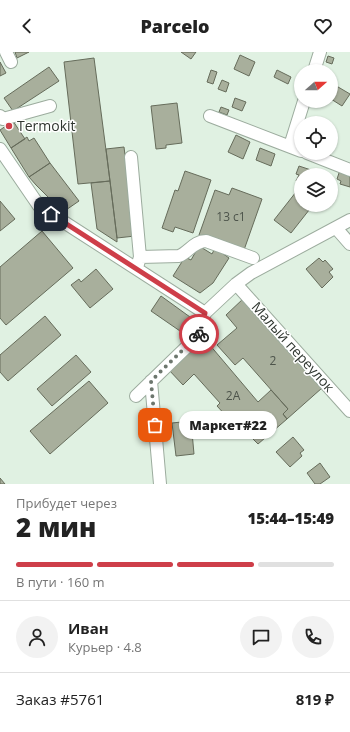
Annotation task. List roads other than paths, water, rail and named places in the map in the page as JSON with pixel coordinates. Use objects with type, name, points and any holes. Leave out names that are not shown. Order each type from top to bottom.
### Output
[{"type":"street","points":[[316,64],[320,52]]},
{"type":"street","points":[[0,116],[3,119],[50,106]]},
{"type":"street","points":[[290,146],[302,108]]},
{"type":"street","points":[[210,116],[294,148]]},
{"type":"street","points":[[0,149],[39,206],[138,263],[205,313]]},
{"type":"street","points":[[131,157],[138,263]]},
{"type":"street","points":[[325,160],[350,170]]},
{"type":"street","points":[[136,396],[199,335],[205,313],[236,284],[251,273],[350,220]]},
{"type":"street","points":[[336,228],[350,244]]},
{"type":"street","points":[[138,263],[179,256],[184,254],[195,243],[200,241],[206,241],[253,258]]},
{"type":"street","name":"Малый переулок","points":[[236,284],[350,411]]},
{"type":"street","points":[[151,381],[160,484]]},
{"type":"place","name":"Termokit","points":[[9,126]]},
{"type":"place","name":"Маркет#22","points":[[155,425]]}]
